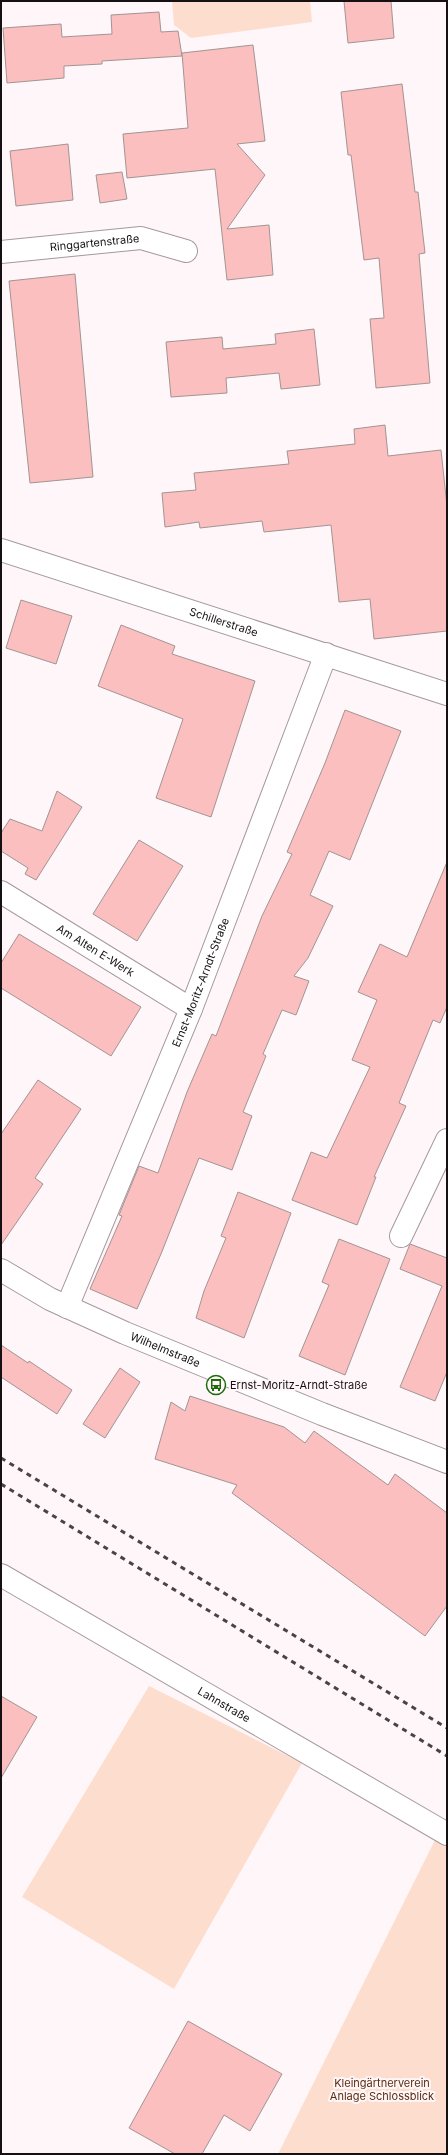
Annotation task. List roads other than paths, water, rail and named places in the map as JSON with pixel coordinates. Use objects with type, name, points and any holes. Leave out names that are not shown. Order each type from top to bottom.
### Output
[{"type":"street","name":"Ringgartenstraße","points":[[1,252],[141,238],[186,251]]},
{"type":"street","name":"Schillerstraße","points":[[1,550],[447,694]]},
{"type":"street","name":"Ernst-Moritz-Arndt-Straße","points":[[67,1307],[191,1009],[326,654]]},
{"type":"street","name":"Am Alten E-Werk","points":[[1,892],[191,1009]]},
{"type":"street","points":[[401,1236],[447,1140]]},
{"type":"street","name":"Wilhelmstraße","points":[[1,1270],[67,1307],[174,1354],[447,1462]]},
{"type":"street","name":"Lahnstraße","points":[[1,1574],[447,1834]]},
{"type":"railway","points":[[1,1458],[447,1728]]},
{"type":"railway","points":[[1,1484],[447,1756]]},
{"type":"place","name":"Ernst-Moritz-Arndt-Straße","points":[[216,1385]]},
{"type":"park label","name":"Kleingärtnerverein Anlage Schlossblick","points":[[382,2089]]}]
